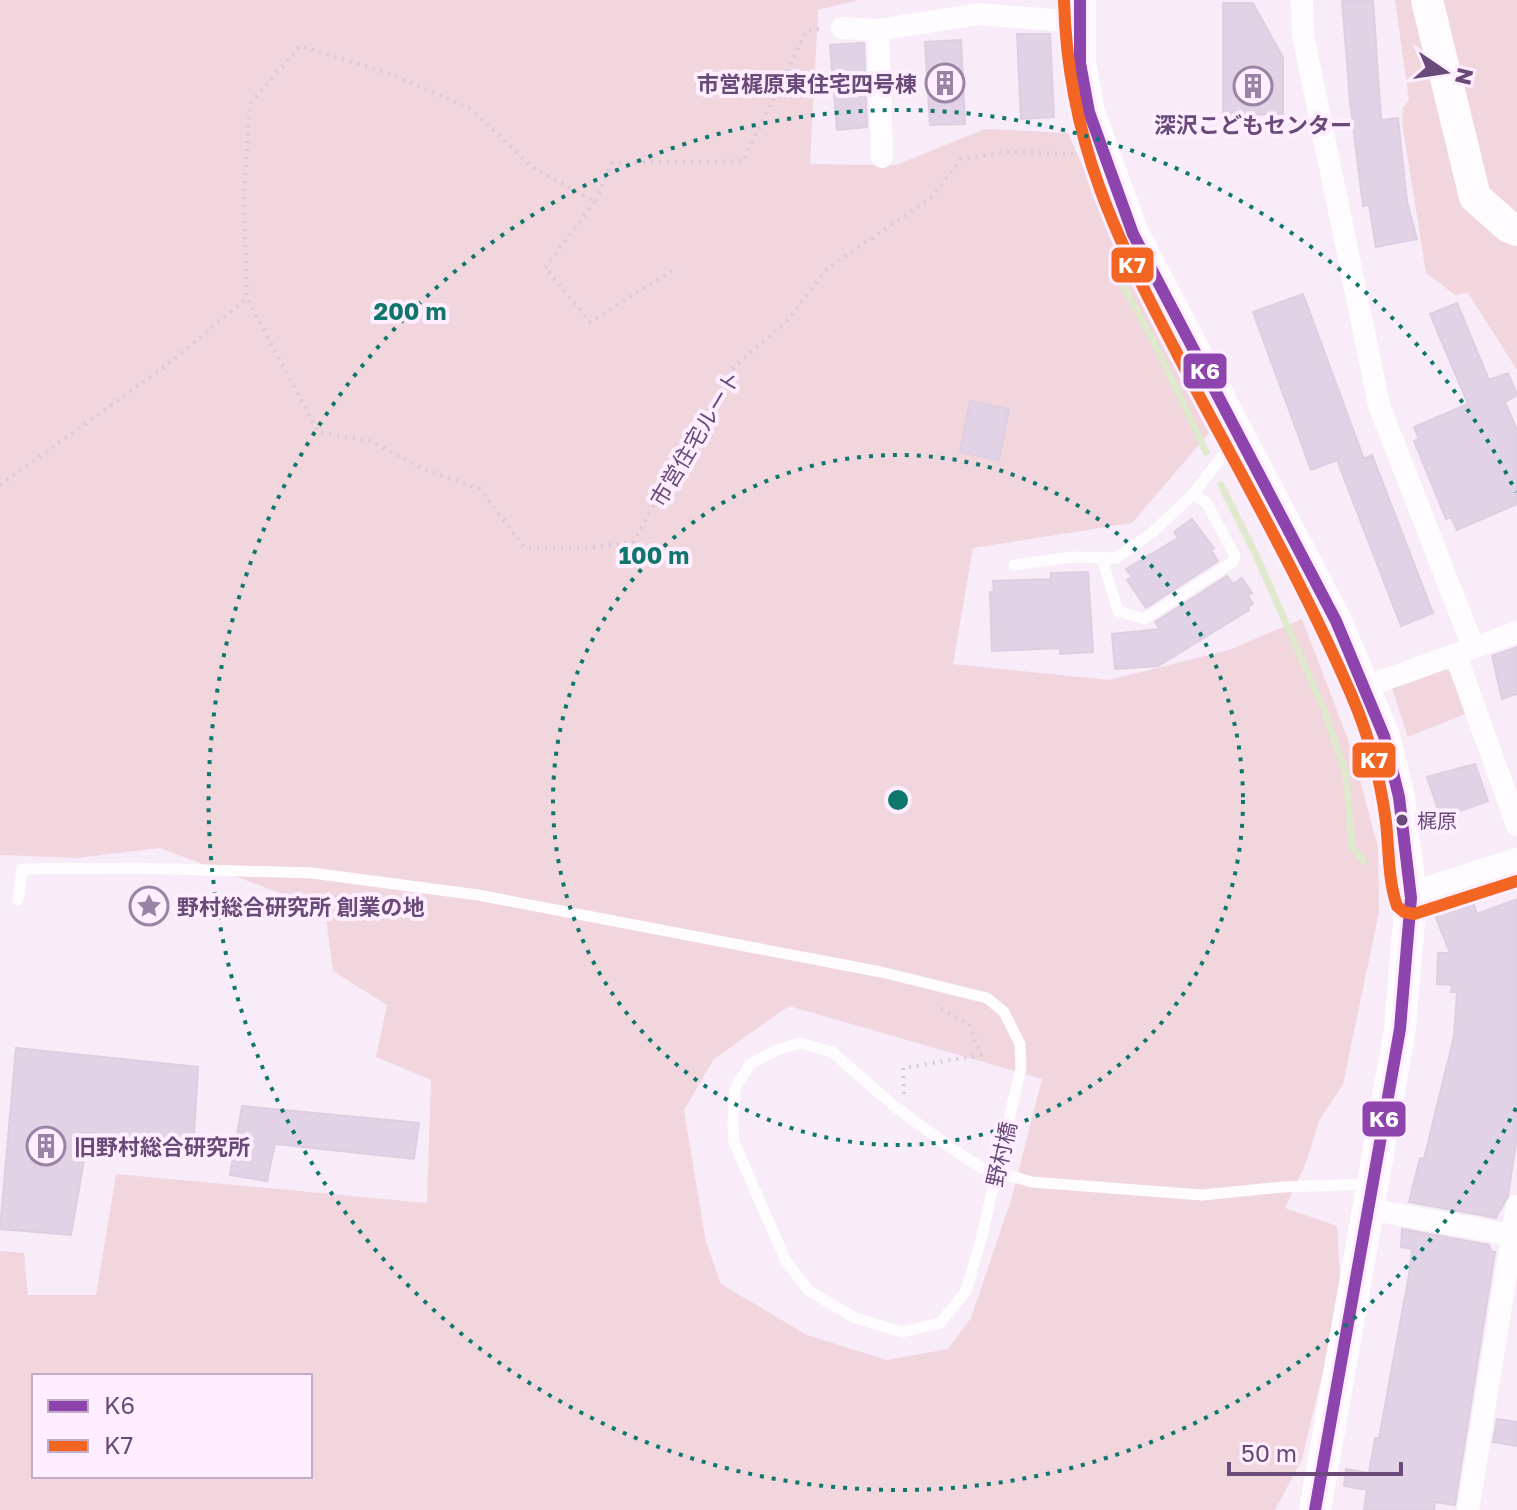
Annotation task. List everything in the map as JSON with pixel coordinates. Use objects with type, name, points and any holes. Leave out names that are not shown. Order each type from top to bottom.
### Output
[{"type":"street","points":[[1302,0],[1303,35],[1379,405],[1464,652],[1517,825]]},
{"type":"street","points":[[1427,0],[1475,197],[1509,227],[1517,230]]},
{"type":"street","points":[[842,28],[878,30],[978,7],[1079,11],[1080,63],[1089,112],[1133,234],[1336,621],[1384,736],[1399,797],[1411,898],[1400,1029],[1315,1510]]},
{"type":"street","points":[[878,30],[882,157]]},
{"type":"street","points":[[1365,687],[1517,632]]},
{"type":"street","points":[[1411,898],[1517,864]]},
{"type":"street","points":[[1370,1196],[1514,1236]]},
{"type":"street","points":[[1468,1510],[1517,1206]]},
{"type":"lane","points":[[1014,565],[1072,557],[1116,558],[1152,533],[1193,494],[1239,435]]},
{"type":"lane","points":[[1102,558],[1118,611],[1144,619],[1233,562],[1235,556],[1206,502],[1193,494]]},
{"type":"lane","points":[[18,900],[22,869],[137,868],[312,873],[478,895],[935,986]]},
{"type":"lane","name":"野村橋","points":[[935,986],[987,998],[1004,1012],[1020,1044],[1021,1068],[981,1240],[966,1291],[940,1323],[902,1332],[855,1318],[808,1290],[785,1259],[734,1142],[735,1089],[750,1064],[800,1043],[832,1052],[902,1112],[982,1168],[1032,1182],[1202,1195],[1283,1187],[1370,1196]]},
{"type":"path","points":[[675,269],[590,322],[545,267],[595,202],[612,163],[743,161],[807,30],[842,28]]},
{"type":"path","points":[[0,485],[154,374],[247,298],[244,198],[250,104],[300,46],[391,74],[471,109],[531,166],[595,202]]},
{"type":"path","name":"市営住宅ルート","points":[[247,298],[318,432],[371,441],[423,469],[480,489],[525,548],[584,548],[633,542],[732,369],[786,322],[827,269],[933,196],[961,159],[1007,152],[1103,156]]},
{"type":"path","points":[[902,1112],[903,1068],[981,1055],[969,1024],[939,1008],[935,986]]},
{"type":"shaded area","points":[[0,0],[859,0],[818,10],[810,164],[896,165],[985,129],[1068,133],[1129,273],[1211,431],[1132,523],[973,548],[953,664],[1109,680],[1229,650],[1302,619],[1352,750],[1378,848],[1379,912],[1343,1084],[1319,1121],[1306,1163],[1285,1208],[1337,1226],[1341,1296],[1302,1459],[1275,1510],[0,1510],[0,1251],[24,1253],[28,1295],[96,1295],[116,1174],[427,1203],[431,1080],[376,1057],[387,1005],[333,971],[325,910],[160,848],[77,858],[0,855]],"holes":[[[789,1006],[1042,1079],[1012,1197],[971,1318],[948,1349],[887,1360],[807,1335],[721,1284],[706,1242],[684,1110],[714,1059]]]},
{"type":"shaded area","points":[[1395,0],[1413,0],[1448,143],[1517,242],[1517,370],[1468,293],[1455,295],[1426,273],[1402,122],[1403,108],[1409,100]]},
{"type":"shaded area","points":[[1438,0],[1517,0],[1517,218],[1484,192]]},
{"type":"shaded area","points":[[1441,668],[1451,672],[1465,714],[1408,737],[1391,685]]},
{"type":"building","points":[[1342,0],[1373,0],[1381,120],[1398,118],[1407,202],[1417,239],[1376,247],[1369,205],[1363,206]]},
{"type":"building","name":"深沢こどもセンター","points":[[1223,3],[1253,3],[1283,58],[1283,114],[1223,115]]},
{"type":"building","points":[[1017,34],[1050,34],[1054,117],[1021,119]]},
{"type":"building","name":"市営梶原東住宅四号棟","points":[[961,40],[965,124],[930,125],[925,42]]},
{"type":"building","points":[[864,43],[867,127],[837,130],[830,45]]},
{"type":"building","points":[[1303,294],[1364,459],[1372,455],[1433,613],[1401,626],[1337,460],[1311,470],[1253,312]]},
{"type":"building","points":[[1457,303],[1489,380],[1508,373],[1517,395],[1505,402],[1517,430],[1517,504],[1457,530],[1451,517],[1446,519],[1414,441],[1419,439],[1414,427],[1468,404],[1430,314]]},
{"type":"building","points":[[970,401],[1009,409],[999,460],[960,452]]},
{"type":"building","points":[[1192,519],[1214,548],[1211,550],[1218,561],[1146,608],[1127,580],[1132,577],[1126,569],[1178,538],[1174,532]]},
{"type":"building","points":[[1088,572],[1093,652],[1060,654],[1060,648],[992,651],[990,592],[994,592],[993,581],[1051,579],[1051,573]]},
{"type":"building","points":[[1227,576],[1233,584],[1242,578],[1252,593],[1248,596],[1253,604],[1248,607],[1249,610],[1158,666],[1115,669],[1112,634],[1160,629],[1155,622]]},
{"type":"building","points":[[1517,647],[1517,694],[1502,699],[1492,656]]},
{"type":"building","points":[[1475,764],[1488,801],[1441,818],[1427,777]]},
{"type":"building","points":[[1472,899],[1477,914],[1517,899],[1517,1136],[1508,1196],[1496,1218],[1409,1202],[1420,1158],[1424,1159],[1454,1036],[1457,992],[1451,992],[1452,985],[1437,984],[1438,953],[1450,953],[1434,913]]},
{"type":"building","name":"旧野村総合研究所","points":[[16,1048],[198,1067],[193,1151],[87,1142],[71,1235],[0,1229]]},
{"type":"building","points":[[242,1106],[419,1123],[414,1159],[275,1144],[267,1181],[230,1175]]},
{"type":"building","points":[[1402,1229],[1489,1245],[1495,1252],[1455,1505],[1435,1502],[1434,1510],[1364,1510],[1367,1490],[1344,1486],[1346,1469],[1369,1473],[1375,1438],[1379,1438],[1412,1249],[1401,1247]]},
{"type":"building","points":[[1497,1419],[1517,1422],[1517,1446],[1493,1442]]},
{"type":"waterway","points":[[1121,282],[1155,344],[1206,452]]},
{"type":"waterway","points":[[1221,485],[1256,555],[1325,712],[1346,774],[1352,847],[1364,861]]},
{"type":"transit line","name":"K7","points":[[1064,0],[1076,107],[1105,201],[1145,291],[1295,577],[1357,709],[1381,789],[1390,875],[1397,906],[1404,912],[1414,914],[1517,881]]},
{"type":"transit line","name":"K6","points":[[1080,0],[1080,63],[1089,112],[1133,234],[1336,621],[1384,736],[1399,797],[1411,898],[1400,1029],[1315,1510]]},
{"type":"place","name":"市営梶原東住宅四号棟","points":[[945,83]]},
{"type":"place","name":"深沢こどもセンター","points":[[1253,86]]},
{"type":"place","name":"梶原","points":[[1402,820]]},
{"type":"place","name":"野村総合研究所 創業の地","points":[[149,906]]},
{"type":"place","name":"旧野村総合研究所","points":[[46,1146]]}]
